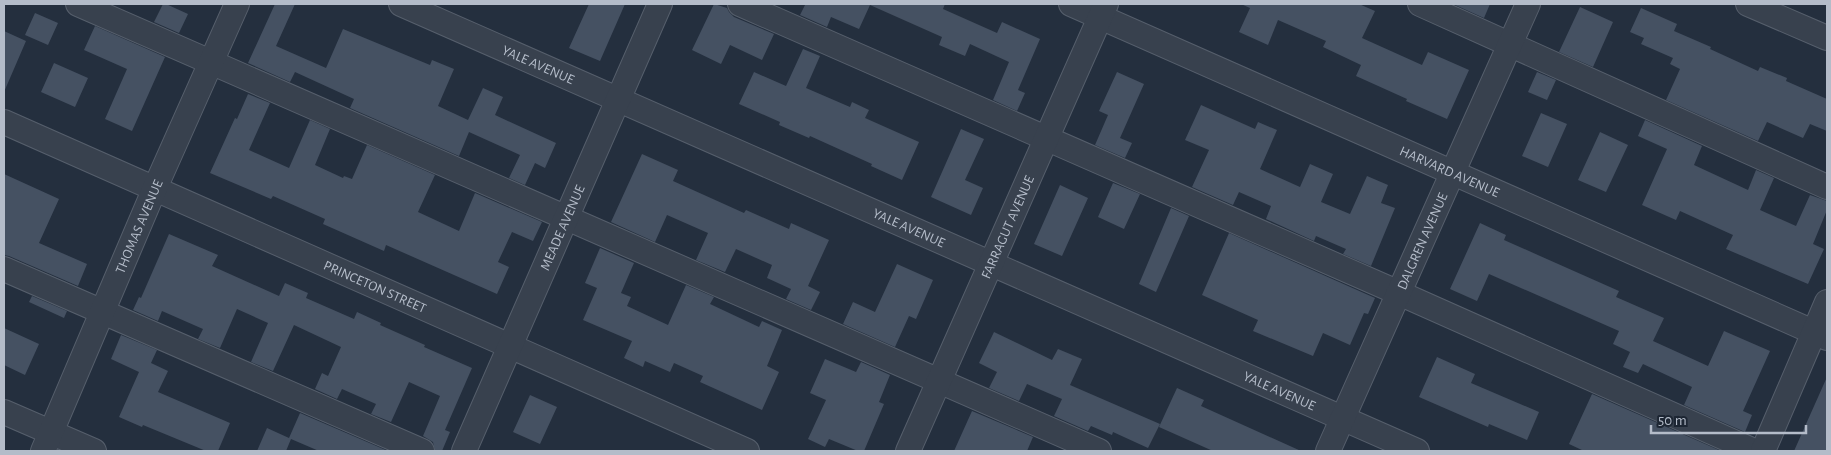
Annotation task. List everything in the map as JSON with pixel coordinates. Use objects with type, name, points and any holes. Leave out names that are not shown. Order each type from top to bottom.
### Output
[{"type":"street","points":[[78,4],[1099,451]]},
{"type":"street","name":"THOMAS AVENUE","points":[[47,442],[155,188],[237,4]]},
{"type":"street","name":"YALE AVENUE","points":[[400,4],[1418,451]]},
{"type":"street","name":"MEADE AVENUE","points":[[464,451],[660,4]]},
{"type":"street","points":[[740,4],[1754,451]]},
{"type":"street","name":"HARVARD AVENUE","points":[[1071,4],[1104,10],[1452,172],[1821,336]]},
{"type":"street","points":[[1420,4],[1827,187]]},
{"type":"street","name":"DALGREN AVENUE","points":[[1328,451],[1528,4]]},
{"type":"street","points":[[1748,4],[1827,38]]},
{"type":"street","name":"FARRAGUT AVENUE","points":[[908,451],[1104,10]]},
{"type":"street","name":"PRINCETON STREET","points":[[4,122],[747,451]]},
{"type":"street","points":[[4,269],[422,451]]},
{"type":"street","points":[[1763,451],[1821,336],[1827,302]]},
{"type":"street","points":[[4,412],[47,442],[94,451]]},
{"type":"building","points":[[163,4],[188,14],[179,33],[154,22]]},
{"type":"building","points":[[275,4],[295,4],[276,46],[326,68],[343,29],[430,65],[432,60],[454,69],[438,106],[468,120],[483,88],[503,97],[495,115],[556,143],[545,168],[535,163],[525,185],[509,178],[520,155],[469,132],[459,156],[350,108],[354,99],[295,72],[290,82],[248,63]]},
{"type":"building","points":[[589,4],[625,4],[600,61],[569,48]]},
{"type":"building","points":[[714,4],[727,8],[734,17],[774,34],[762,60],[730,45],[721,64],[692,50]]},
{"type":"building","points":[[801,4],[945,4],[943,9],[997,33],[1002,22],[1040,39],[1018,90],[1025,93],[1017,111],[993,100],[1009,62],[970,44],[965,56],[939,45],[942,37],[870,5],[859,29],[831,17],[827,27],[800,15],[805,5]]},
{"type":"building","points":[[1241,4],[1359,4],[1375,11],[1362,38],[1422,65],[1428,52],[1469,70],[1447,119],[1356,76],[1361,65],[1323,47],[1326,41],[1278,20],[1268,45],[1239,32],[1250,8]]},
{"type":"building","points":[[1453,4],[1490,4],[1484,18]]},
{"type":"building","points":[[1580,7],[1613,22],[1593,67],[1559,52]]},
{"type":"building","points":[[1641,8],[1677,24],[1674,31],[1711,47],[1710,49],[1758,71],[1760,67],[1787,78],[1786,81],[1827,99],[1827,131],[1810,124],[1803,138],[1767,122],[1758,141],[1666,100],[1680,69],[1670,64],[1673,58],[1641,44],[1644,38],[1630,32]]},
{"type":"building","points":[[35,13],[58,23],[48,45],[25,35]]},
{"type":"building","points":[[95,26],[165,57],[132,131],[105,119],[127,69],[84,50]]},
{"type":"building","points":[[4,31],[26,41],[4,92]]},
{"type":"building","points":[[803,49],[820,56],[806,88],[850,107],[852,102],[869,110],[865,118],[919,142],[902,180],[810,136],[809,138],[779,125],[780,122],[739,104],[754,72],[786,86]]},
{"type":"building","points":[[54,63],[88,78],[75,107],[41,92]]},
{"type":"building","points":[[1117,72],[1144,84],[1120,138],[1132,143],[1125,158],[1095,145],[1108,115],[1099,111]]},
{"type":"building","points":[[1537,72],[1556,80],[1547,100],[1528,92]]},
{"type":"building","points":[[248,94],[270,103],[249,150],[289,168],[310,120],[330,129],[315,165],[343,178],[344,176],[352,179],[367,145],[435,175],[418,212],[459,231],[475,193],[542,222],[533,241],[512,232],[498,262],[509,267],[497,294],[386,245],[384,251],[323,224],[325,219],[273,196],[271,199],[210,173]]},
{"type":"building","points":[[1201,105],[1255,129],[1258,122],[1277,130],[1260,169],[1300,187],[1310,164],[1333,174],[1321,202],[1350,214],[1367,176],[1388,185],[1381,203],[1395,208],[1371,266],[1343,254],[1346,249],[1316,236],[1314,241],[1266,219],[1271,206],[1239,192],[1233,205],[1192,187],[1209,150],[1185,140]]},
{"type":"building","points":[[1541,113],[1567,124],[1548,167],[1522,156]]},
{"type":"building","points":[[1645,120],[1702,146],[1694,165],[1748,190],[1756,170],[1774,178],[1760,210],[1796,226],[1810,195],[1827,201],[1827,210],[1813,244],[1824,249],[1808,284],[1726,249],[1733,235],[1680,211],[1676,220],[1642,205],[1667,149],[1638,136]]},
{"type":"building","points":[[961,129],[984,139],[965,180],[983,188],[971,215],[931,197]]},
{"type":"building","points":[[1600,132],[1628,145],[1606,192],[1578,180]]},
{"type":"building","points":[[642,154],[678,170],[673,181],[744,213],[746,210],[789,229],[791,223],[829,240],[808,286],[820,292],[811,310],[786,299],[791,289],[767,278],[772,265],[736,249],[725,272],[696,260],[708,233],[667,215],[655,242],[611,222]]},
{"type":"building","points":[[4,174],[59,199],[39,243],[87,264],[78,286],[4,255]]},
{"type":"building","points":[[1113,183],[1140,194],[1124,229],[1098,217]]},
{"type":"building","points":[[1060,185],[1088,198],[1062,256],[1034,244]]},
{"type":"building","points":[[1171,208],[1189,216],[1156,292],[1139,284]]},
{"type":"building","points":[[1480,223],[1506,235],[1504,240],[1619,291],[1616,297],[1664,318],[1653,341],[1708,366],[1724,331],[1770,351],[1743,411],[1752,415],[1745,432],[1684,405],[1692,387],[1643,364],[1638,373],[1623,367],[1630,352],[1613,344],[1619,331],[1489,274],[1477,301],[1450,289]]},
{"type":"building","points":[[1229,233],[1375,298],[1368,314],[1364,313],[1350,345],[1323,333],[1313,356],[1253,331],[1258,320],[1202,295]]},
{"type":"building","points":[[169,234],[218,255],[212,266],[279,296],[285,283],[308,293],[306,298],[354,319],[357,312],[381,323],[380,325],[425,345],[424,347],[472,368],[445,430],[450,432],[442,451],[435,451],[433,442],[423,436],[440,396],[409,382],[391,422],[371,414],[376,404],[342,389],[337,399],[315,389],[322,373],[328,376],[341,347],[294,325],[273,371],[251,362],[268,323],[237,309],[220,348],[198,339],[203,329],[162,311],[158,321],[133,310],[139,297],[141,298]]},
{"type":"building","points":[[600,248],[634,263],[621,293],[631,297],[627,306],[668,325],[686,285],[714,297],[710,304],[759,327],[762,321],[782,330],[767,366],[779,372],[762,410],[700,382],[703,376],[674,363],[670,372],[645,361],[643,367],[624,358],[632,341],[583,320],[597,288],[585,283]]},
{"type":"building","points":[[897,264],[933,280],[916,319],[909,316],[895,347],[843,324],[853,302],[875,312]]},
{"type":"building","points":[[32,296],[67,311],[64,318],[29,302]]},
{"type":"building","points":[[4,328],[39,344],[25,375],[4,365]]},
{"type":"building","points":[[994,332],[1052,360],[1058,349],[1082,359],[1070,385],[1160,424],[1148,448],[1113,432],[1112,435],[1091,426],[1088,431],[1054,416],[1062,399],[1027,384],[1019,401],[989,388],[997,372],[979,363]]},
{"type":"building","points":[[121,335],[157,350],[151,363],[168,371],[158,392],[230,423],[218,451],[206,451],[119,417],[139,372],[111,359]]},
{"type":"building","points":[[1437,357],[1475,374],[1471,383],[1539,412],[1527,440],[1489,424],[1488,427],[1419,397]]},
{"type":"building","points":[[825,359],[856,372],[861,362],[890,375],[879,402],[884,404],[864,451],[858,451],[829,439],[825,447],[808,439],[826,400],[810,393]]},
{"type":"building","points":[[1827,377],[1827,451],[1794,451]]},
{"type":"building","points":[[1177,388],[1204,400],[1201,406],[1301,451],[1213,451],[1159,427]]},
{"type":"building","points":[[1592,394],[1721,451],[1584,451],[1569,444]]},
{"type":"building","points":[[530,395],[557,407],[540,444],[513,432]]},
{"type":"building","points":[[972,411],[1033,437],[1027,451],[954,451]]},
{"type":"building","points":[[300,413],[388,451],[319,451],[291,439],[286,451],[257,451],[267,428],[289,438]]}]
